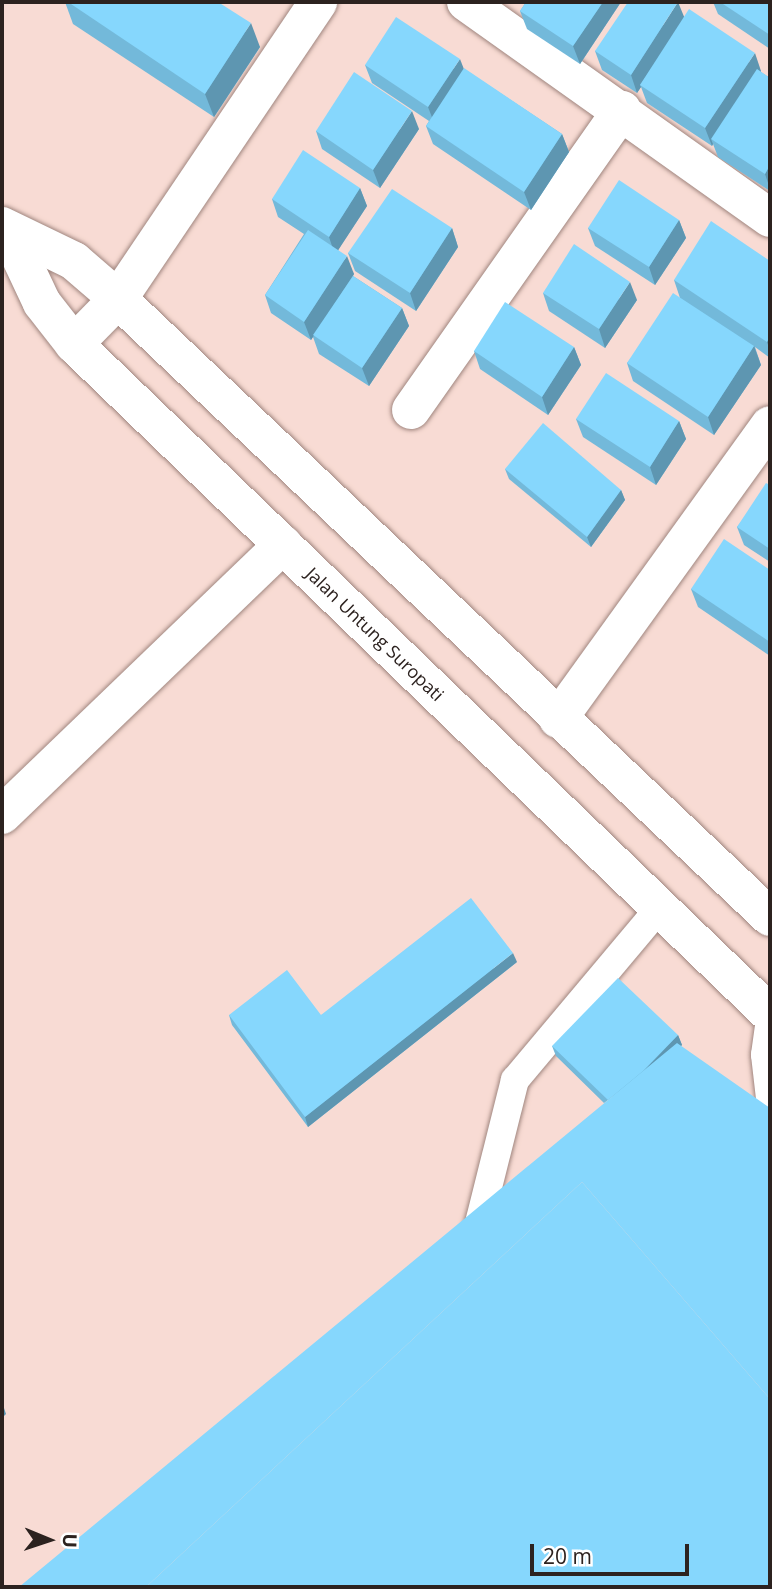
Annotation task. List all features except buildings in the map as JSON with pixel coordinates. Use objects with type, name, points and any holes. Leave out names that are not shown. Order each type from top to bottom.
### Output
[{"type":"main road","points":[[466,2],[622,110],[770,218]]},
{"type":"main road","points":[[74,344],[118,299],[304,7]]},
{"type":"main road","points":[[411,410],[622,110]]},
{"type":"main road","name":"Jalan Untung Suropati","points":[[5,230],[74,261],[118,299],[558,719],[770,917]]},
{"type":"main road","name":"Jalan Untung Suropati","points":[[5,230],[41,303],[74,344],[660,907],[770,1017]]},
{"type":"main road","points":[[558,719],[770,425]]},
{"type":"main road","points":[[2,815],[283,545]]},
{"type":"lane","points":[[463,1255],[485,1214],[501,1126],[515,1080],[660,907]]},
{"type":"lane","points":[[770,1017],[765,1055],[770,1098]]}]
